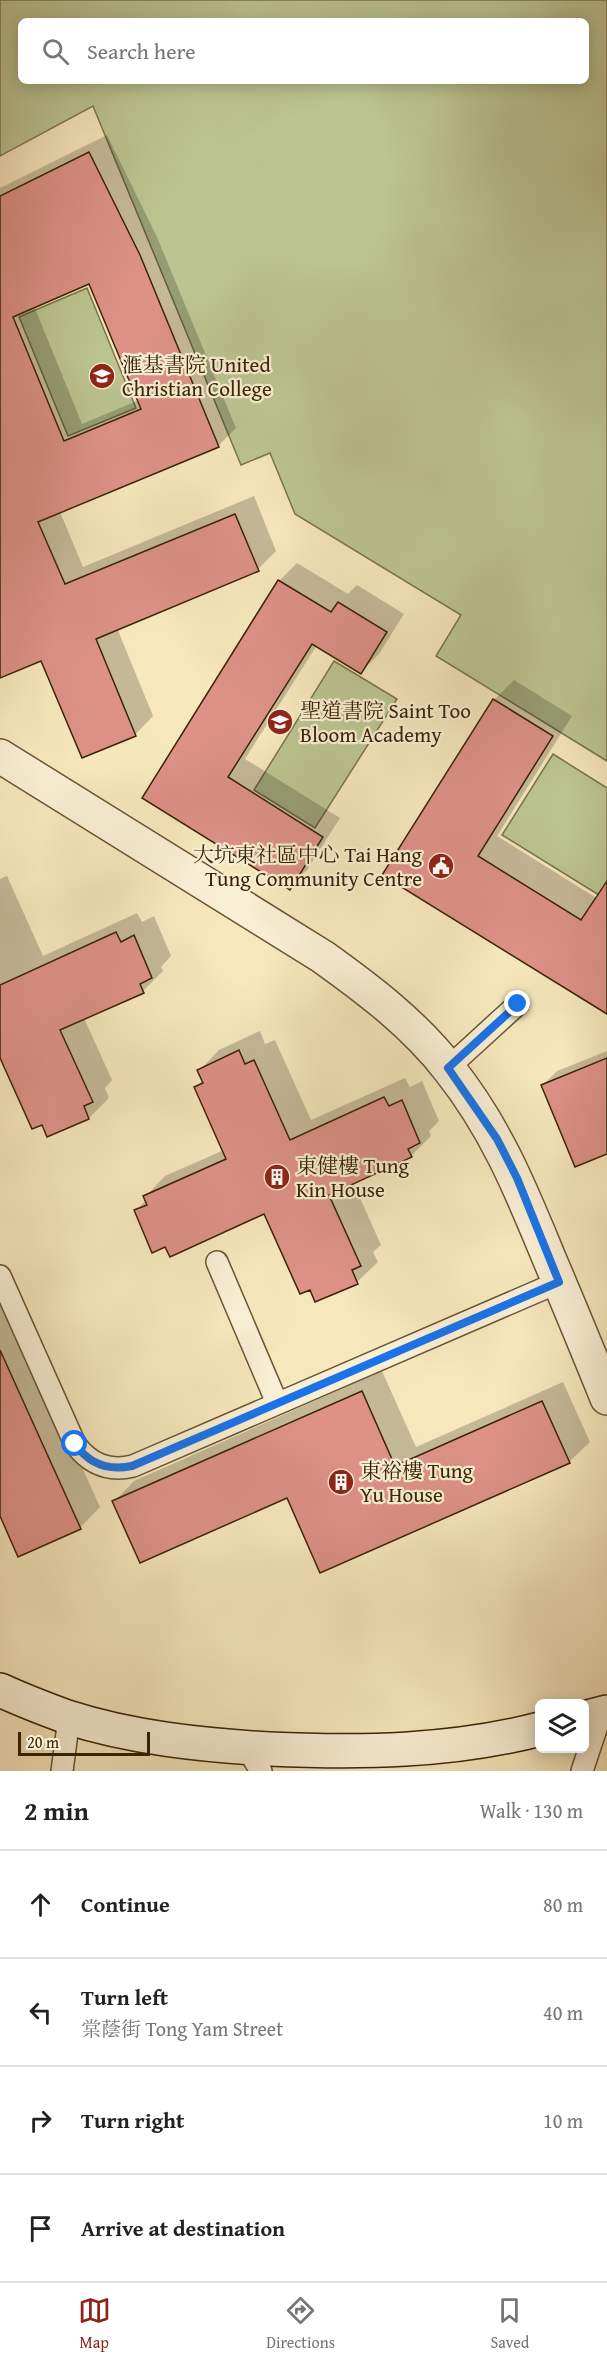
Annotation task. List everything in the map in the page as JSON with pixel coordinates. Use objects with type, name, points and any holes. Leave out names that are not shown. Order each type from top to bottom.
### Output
[{"type":"street","points":[[0,756],[323,957],[377,997],[411,1027],[448,1068],[497,1139],[517,1178],[607,1398]]},
{"type":"street","points":[[0,1690],[69,1718],[253,1759],[431,1747],[535,1730]]},
{"type":"lane","points":[[448,1068],[518,1004]]},
{"type":"lane","points":[[217,1262],[278,1403]]},
{"type":"lane","points":[[0,1276],[75,1444],[82,1454],[93,1462],[119,1469],[132,1466],[559,1282]]},
{"type":"lane","points":[[582,1771],[597,1714]]},
{"type":"lane","points":[[62,1771],[69,1718]]},
{"type":"green space","points":[[0,0],[607,0],[607,761],[436,656],[461,615],[295,514],[270,453],[241,465],[93,106],[0,156]]},
{"type":"green space","points":[[87,288],[136,408],[68,436],[19,317]]},
{"type":"green space","points":[[334,661],[397,699],[315,828],[254,790]]},
{"type":"green space","points":[[553,754],[607,788],[607,900],[502,835]]},
{"type":"building","points":[[89,152],[140,255],[219,447],[38,522],[65,584],[235,514],[259,571],[96,639],[136,736],[82,758],[41,661],[0,678],[0,196]],"holes":[[[89,284],[141,409],[64,441],[13,317]]]},
{"type":"building","points":[[278,580],[331,612],[338,602],[387,632],[361,674],[312,644],[228,777],[323,837],[290,890],[142,798]]},
{"type":"building","name":"大坑東社區中心 Tai Hang Tung Community Centre","points":[[493,699],[553,736],[478,856],[581,920],[607,881],[607,1014],[382,875]]},
{"type":"building","points":[[116,932],[121,942],[134,935],[152,978],[140,984],[144,993],[60,1030],[93,1102],[84,1106],[89,1119],[47,1137],[42,1125],[32,1129],[0,1058],[0,985]]},
{"type":"building","name":"東健樓 Tung Kin House","points":[[239,1050],[245,1064],[254,1060],[290,1140],[384,1097],[389,1106],[402,1100],[420,1143],[408,1149],[412,1157],[329,1195],[361,1266],[352,1270],[358,1284],[315,1302],[310,1290],[300,1294],[264,1214],[170,1257],[165,1247],[152,1253],[134,1210],[147,1205],[143,1196],[226,1159],[194,1087],[203,1083],[197,1070]]},
{"type":"building","points":[[607,1058],[607,1154],[575,1167],[541,1085]]},
{"type":"building","points":[[0,1350],[81,1529],[18,1557],[0,1516]]},
{"type":"building","name":"東裕樓 Tung Yu House","points":[[362,1391],[395,1466],[542,1401],[570,1463],[320,1573],[287,1498],[140,1563],[112,1501]]},
{"type":"place","name":"滙基書院 United Christian College","points":[[102,376]]},
{"type":"place","name":"聖道書院 Saint Too Bloom Academy","points":[[280,722]]},
{"type":"place","name":"大坑東社區中心 Tai Hang Tung Community Centre","points":[[441,866]]},
{"type":"place","name":"東健樓 Tung Kin House","points":[[277,1177]]},
{"type":"place","name":"東裕樓 Tung Yu House","points":[[341,1482]]},
{"type":"route","points":[[75,1444],[82,1454],[93,1462],[119,1469],[132,1466],[559,1282],[517,1178],[497,1139],[448,1068],[518,1004]]}]
